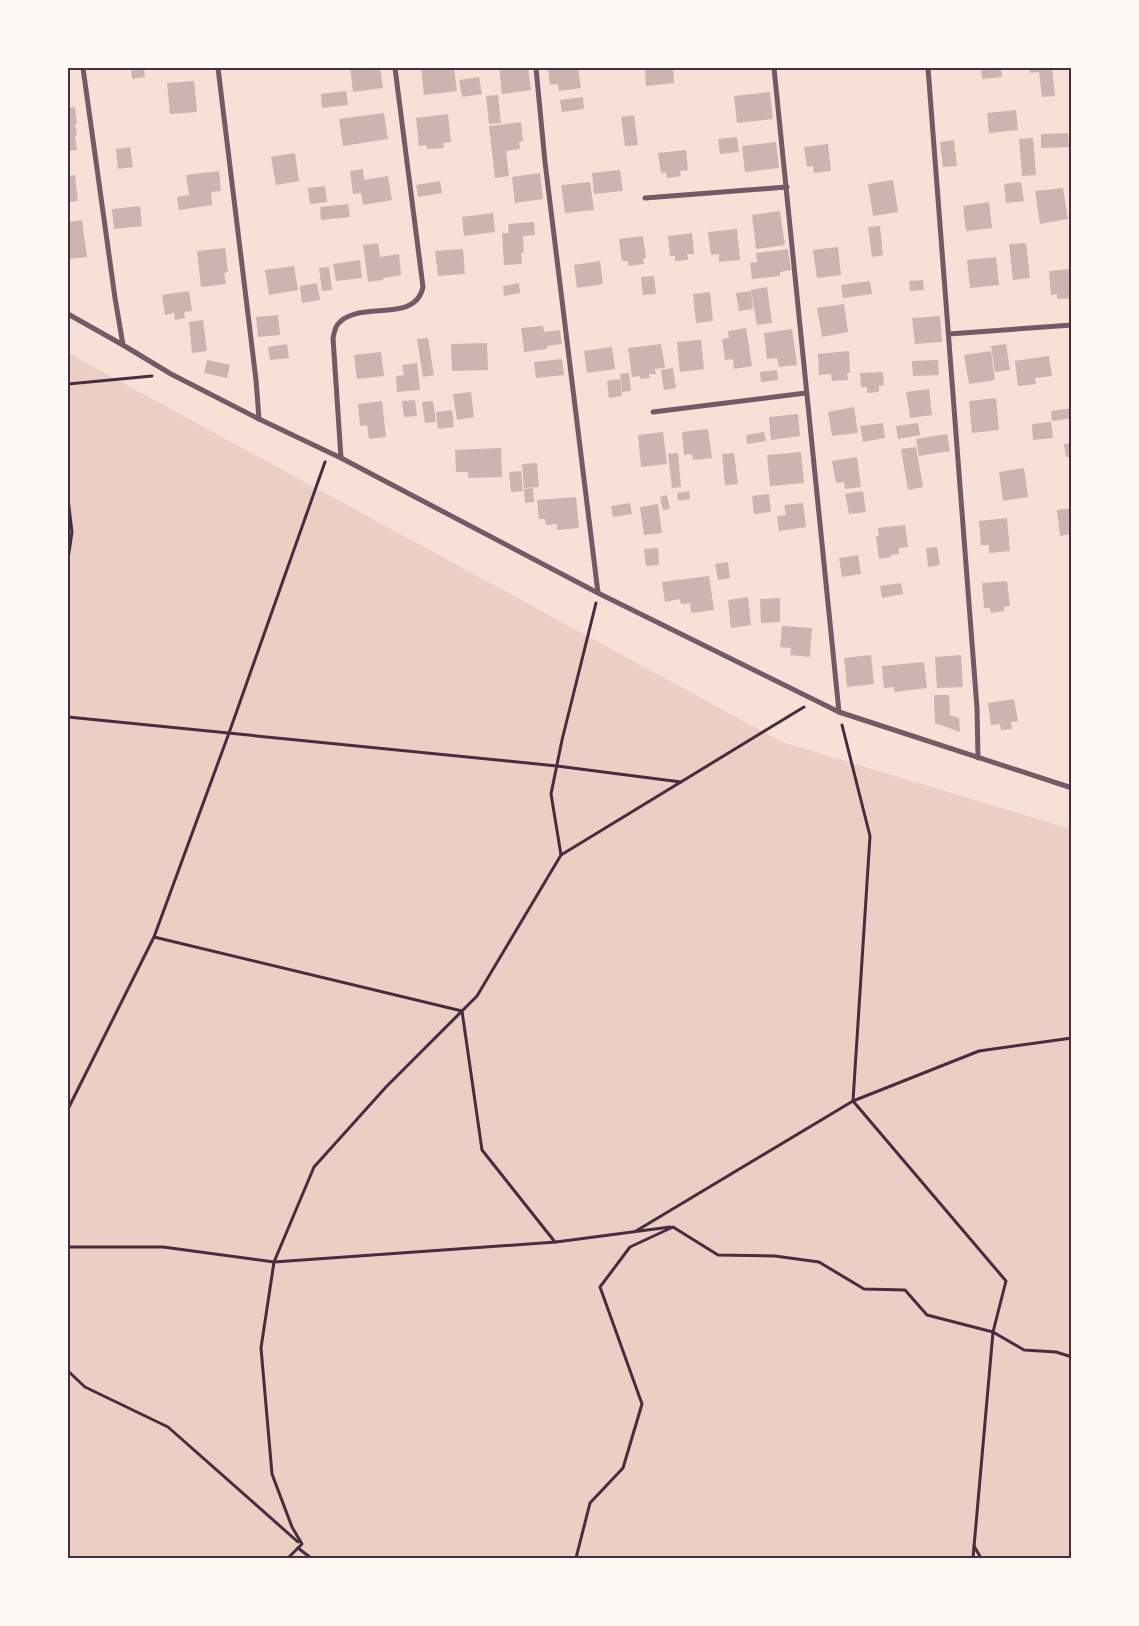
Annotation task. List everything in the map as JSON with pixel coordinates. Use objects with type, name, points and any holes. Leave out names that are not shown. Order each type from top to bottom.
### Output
[{"type":"street","points":[[83,68],[123,345]]},
{"type":"street","points":[[218,68],[256,380],[259,419]]},
{"type":"street","points":[[341,458],[333,338],[338,324],[350,315],[412,306],[421,296],[422,287],[395,68]]},
{"type":"street","points":[[536,68],[546,172],[598,593]]},
{"type":"street","points":[[774,68],[839,712]]},
{"type":"street","points":[[928,68],[977,708],[978,758]]},
{"type":"street","points":[[645,198],[787,187]]},
{"type":"street","points":[[68,314],[170,374],[341,458],[598,593],[839,712],[1072,788]]},
{"type":"street","points":[[949,334],[1072,324]]},
{"type":"street","points":[[653,412],[806,393]]},
{"type":"path","points":[[68,384],[170,374]]},
{"type":"path","points":[[68,1109],[154,937],[229,733],[328,452]]},
{"type":"path","points":[[68,499],[72,532],[68,559]]},
{"type":"path","points":[[561,855],[551,794],[598,593]]},
{"type":"path","points":[[302,1544],[292,1527],[272,1474],[262,1348],[274,1262],[314,1167],[386,1086],[477,996],[561,855],[815,700]]},
{"type":"path","points":[[839,712],[870,836],[853,1101],[1006,1281],[993,1332],[973,1558]]},
{"type":"path","points":[[68,717],[557,766],[681,782]]},
{"type":"path","points":[[154,937],[462,1011]]},
{"type":"path","points":[[462,1011],[482,1150],[556,1242]]},
{"type":"path","points":[[634,1232],[853,1101],[979,1051],[1072,1038]]},
{"type":"path","points":[[68,1247],[163,1247],[274,1262],[556,1242],[673,1227],[718,1255],[775,1256],[819,1262],[864,1289],[905,1290],[928,1315],[993,1332],[1024,1350],[1056,1352],[1072,1357]]},
{"type":"path","points":[[576,1558],[590,1503],[623,1468],[642,1404],[600,1287],[630,1247],[673,1227]]},
{"type":"path","points":[[68,1371],[85,1387],[168,1427],[302,1544]]},
{"type":"path","points":[[288,1558],[302,1544]]},
{"type":"path","points":[[974,1545],[981,1558]]},
{"type":"path","points":[[298,1548],[311,1558]]},
{"type":"shaded area","points":[[68,353],[782,742],[1071,829],[1071,1558],[68,1558]]},
{"type":"building","points":[[131,68],[144,68],[145,77],[132,79]]},
{"type":"building","points":[[350,68],[380,68],[383,88],[353,92]]},
{"type":"building","points":[[421,68],[454,68],[457,91],[424,95]]},
{"type":"building","points":[[499,68],[528,68],[531,90],[502,94]]},
{"type":"building","points":[[548,68],[578,68],[581,88],[559,91],[558,84],[550,85]]},
{"type":"building","points":[[645,68],[673,68],[674,83],[646,86]]},
{"type":"building","points":[[981,68],[1001,68],[1002,77],[982,79]]},
{"type":"building","points":[[1029,68],[1052,68],[1055,96],[1042,97],[1039,72],[1030,73]]},
{"type":"building","points":[[479,77],[482,94],[462,97],[459,80]]},
{"type":"building","points":[[194,81],[197,112],[170,114],[167,83]]},
{"type":"building","points":[[346,91],[348,105],[322,108],[321,94]]},
{"type":"building","points":[[770,92],[773,119],[737,123],[734,96]]},
{"type":"building","points":[[498,95],[501,123],[489,124],[486,96]]},
{"type":"building","points":[[583,97],[584,109],[562,112],[560,100]]},
{"type":"building","points":[[75,107],[77,150],[68,151],[68,108]]},
{"type":"building","points":[[1016,110],[1018,130],[989,133],[987,113]]},
{"type":"building","points":[[384,113],[388,139],[343,146],[339,119]]},
{"type":"building","points":[[448,114],[451,142],[443,143],[444,148],[427,149],[426,145],[419,146],[416,118]]},
{"type":"building","points":[[634,115],[638,145],[625,146],[621,117]]},
{"type":"building","points":[[521,122],[523,141],[519,142],[520,149],[506,151],[509,176],[495,178],[489,126]]},
{"type":"building","points":[[1068,133],[1069,147],[1041,148],[1041,134]]},
{"type":"building","points":[[737,137],[739,152],[720,154],[718,139]]},
{"type":"building","points":[[1033,138],[1036,175],[1022,176],[1019,139]]},
{"type":"building","points":[[954,140],[957,166],[943,167],[940,142]]},
{"type":"building","points":[[776,142],[779,168],[745,172],[742,146]]},
{"type":"building","points":[[828,144],[831,171],[814,173],[813,166],[807,167],[804,147]]},
{"type":"building","points":[[130,147],[133,167],[118,169],[116,149]]},
{"type":"building","points":[[686,150],[688,170],[680,171],[681,176],[667,178],[666,172],[661,173],[658,153]]},
{"type":"building","points":[[295,153],[299,181],[276,185],[271,157]]},
{"type":"building","points":[[363,169],[364,180],[388,176],[392,200],[363,205],[361,193],[353,194],[350,171]]},
{"type":"building","points":[[620,170],[623,191],[594,194],[592,173]]},
{"type":"building","points":[[219,171],[221,191],[211,192],[212,205],[179,210],[177,197],[189,195],[186,175]]},
{"type":"building","points":[[540,173],[543,199],[515,203],[512,177]]},
{"type":"building","points":[[75,175],[78,201],[68,202],[68,176]]},
{"type":"building","points":[[893,180],[898,212],[873,216],[868,184]]},
{"type":"building","points":[[440,181],[442,193],[418,197],[416,185]]},
{"type":"building","points":[[590,182],[594,210],[565,213],[561,185]]},
{"type":"building","points":[[1021,182],[1024,201],[1006,203],[1004,184]]},
{"type":"building","points":[[325,186],[327,202],[310,204],[308,188]]},
{"type":"building","points":[[1063,188],[1068,219],[1040,224],[1035,191]]},
{"type":"building","points":[[989,202],[992,228],[966,231],[963,206]]},
{"type":"building","points":[[348,204],[350,217],[321,220],[320,207]]},
{"type":"building","points":[[140,206],[142,226],[114,229],[112,209]]},
{"type":"building","points":[[780,211],[785,245],[756,249],[752,215]]},
{"type":"building","points":[[493,213],[495,232],[464,236],[462,217]]},
{"type":"building","points":[[82,220],[87,257],[68,259],[68,222]]},
{"type":"building","points":[[534,222],[535,235],[523,236],[524,253],[521,253],[522,264],[504,265],[502,233],[509,233],[508,224]]},
{"type":"building","points":[[880,226],[883,255],[872,257],[868,227]]},
{"type":"building","points":[[737,229],[740,260],[719,262],[719,254],[711,255],[708,232]]},
{"type":"building","points":[[692,233],[694,254],[687,254],[688,260],[675,261],[675,256],[670,256],[668,236]]},
{"type":"building","points":[[643,236],[646,258],[643,259],[644,264],[628,266],[628,261],[622,261],[619,239]]},
{"type":"building","points":[[378,243],[380,257],[399,254],[401,275],[368,282],[363,245]]},
{"type":"building","points":[[1026,243],[1030,278],[1013,280],[1009,244]]},
{"type":"building","points":[[838,247],[841,275],[817,278],[813,250]]},
{"type":"building","points":[[225,248],[228,272],[224,273],[226,284],[201,287],[197,251]]},
{"type":"building","points":[[463,249],[465,274],[438,276],[435,251]]},
{"type":"building","points":[[788,249],[791,270],[780,272],[780,276],[752,279],[750,263],[757,262],[756,253]]},
{"type":"building","points":[[996,257],[999,285],[970,288],[967,260]]},
{"type":"building","points":[[360,260],[362,278],[336,281],[333,264]]},
{"type":"building","points":[[600,261],[603,284],[577,288],[574,265]]},
{"type":"building","points":[[294,266],[298,290],[269,295],[265,270]]},
{"type":"building","points":[[329,267],[332,290],[322,291],[319,268]]},
{"type":"building","points":[[1072,269],[1072,298],[1057,299],[1057,294],[1051,295],[1049,271]]},
{"type":"building","points":[[654,276],[656,294],[643,295],[641,277]]},
{"type":"building","points":[[923,280],[924,290],[910,291],[909,281]]},
{"type":"building","points":[[870,281],[872,294],[843,298],[841,285]]},
{"type":"building","points":[[317,283],[320,300],[302,303],[300,286]]},
{"type":"building","points":[[519,283],[520,293],[504,296],[503,286]]},
{"type":"building","points":[[767,287],[772,323],[757,325],[751,290]]},
{"type":"building","points":[[189,291],[192,311],[184,312],[185,318],[175,320],[174,313],[165,315],[162,295]]},
{"type":"building","points":[[751,291],[753,309],[739,311],[736,293]]},
{"type":"building","points":[[710,292],[713,321],[696,323],[693,294]]},
{"type":"building","points":[[844,304],[848,332],[822,337],[817,308]]},
{"type":"building","points":[[278,315],[280,335],[258,337],[256,317]]},
{"type":"building","points":[[940,316],[942,342],[915,344],[912,318]]},
{"type":"building","points":[[203,320],[207,351],[192,353],[189,322]]},
{"type":"building","points":[[543,326],[544,332],[560,330],[562,344],[547,346],[547,349],[524,352],[521,328]]},
{"type":"building","points":[[746,328],[752,366],[734,369],[733,359],[725,360],[722,339],[729,338],[728,331]]},
{"type":"building","points":[[792,329],[797,365],[779,367],[777,358],[767,359],[764,333]]},
{"type":"building","points":[[428,338],[434,375],[423,377],[417,339]]},
{"type":"building","points":[[701,340],[704,369],[680,372],[677,342]]},
{"type":"building","points":[[487,343],[488,370],[452,371],[451,344]]},
{"type":"building","points":[[287,344],[289,358],[270,360],[268,347]]},
{"type":"building","points":[[661,344],[665,368],[655,369],[656,374],[649,374],[650,378],[640,379],[640,376],[632,377],[628,348]]},
{"type":"building","points":[[1006,344],[1010,370],[995,372],[991,346]]},
{"type":"building","points":[[612,347],[615,369],[587,373],[584,351]]},
{"type":"building","points":[[849,351],[850,373],[847,373],[848,380],[832,381],[831,374],[819,375],[818,354]]},
{"type":"building","points":[[991,351],[995,380],[969,384],[964,355]]},
{"type":"building","points":[[381,352],[384,376],[357,379],[354,355]]},
{"type":"building","points":[[1049,356],[1052,376],[1035,378],[1036,384],[1018,386],[1015,361]]},
{"type":"building","points":[[562,359],[564,375],[536,378],[534,362]]},
{"type":"building","points":[[207,360],[230,365],[227,378],[204,373]]},
{"type":"building","points":[[938,360],[939,375],[913,376],[912,361]]},
{"type":"building","points":[[417,363],[420,390],[397,392],[396,376],[404,375],[402,365]]},
{"type":"building","points":[[673,368],[676,388],[664,390],[661,370]]},
{"type":"building","points":[[777,370],[778,380],[761,382],[760,372]]},
{"type":"building","points":[[883,372],[884,385],[879,386],[879,392],[867,393],[867,387],[861,387],[860,373]]},
{"type":"building","points":[[629,373],[631,391],[622,392],[620,374]]},
{"type":"building","points":[[620,379],[622,396],[609,398],[607,381]]},
{"type":"building","points":[[929,389],[932,415],[910,418],[906,392]]},
{"type":"building","points":[[471,392],[474,417],[457,420],[453,394]]},
{"type":"building","points":[[996,398],[999,430],[972,433],[969,401]]},
{"type":"building","points":[[415,400],[417,416],[404,417],[402,401]]},
{"type":"building","points":[[382,401],[386,437],[369,439],[367,425],[360,426],[358,404]]},
{"type":"building","points":[[433,401],[436,422],[425,423],[422,402]]},
{"type":"building","points":[[854,407],[858,433],[832,436],[828,412]]},
{"type":"building","points":[[1072,408],[1072,418],[1052,421],[1051,411]]},
{"type":"building","points":[[452,410],[454,427],[438,429],[436,412]]},
{"type":"building","points":[[798,414],[800,436],[771,440],[769,417]]},
{"type":"building","points":[[1051,422],[1053,438],[1033,440],[1032,424]]},
{"type":"building","points":[[883,423],[885,438],[863,442],[860,426]]},
{"type":"building","points":[[918,423],[920,435],[898,439],[896,426]]},
{"type":"building","points":[[708,429],[712,458],[693,460],[692,454],[684,455],[682,432]]},
{"type":"building","points":[[663,432],[667,464],[641,467],[638,435]]},
{"type":"building","points":[[764,432],[766,441],[747,444],[746,435]]},
{"type":"building","points":[[947,434],[950,451],[919,456],[916,439]]},
{"type":"building","points":[[1072,443],[1072,457],[1066,457],[1064,444]]},
{"type":"building","points":[[916,447],[923,487],[908,490],[901,449]]},
{"type":"building","points":[[501,448],[502,477],[468,478],[468,472],[456,472],[455,450]]},
{"type":"building","points":[[801,452],[804,483],[770,486],[767,455]]},
{"type":"building","points":[[678,453],[681,487],[672,488],[668,454]]},
{"type":"building","points":[[734,453],[738,484],[725,485],[722,454]]},
{"type":"building","points":[[857,457],[861,487],[845,489],[844,482],[836,483],[832,461]]},
{"type":"building","points":[[537,463],[539,487],[524,488],[522,464]]},
{"type":"building","points":[[1024,468],[1028,497],[1003,501],[999,472]]},
{"type":"building","points":[[521,471],[523,491],[511,492],[509,472]]},
{"type":"building","points":[[533,488],[534,502],[525,503],[524,489]]},
{"type":"building","points":[[689,491],[690,499],[678,501],[677,493]]},
{"type":"building","points":[[863,491],[866,512],[849,514],[845,494]]},
{"type":"building","points":[[769,494],[771,512],[754,514],[752,496]]},
{"type":"building","points":[[667,495],[670,509],[663,510],[660,497]]},
{"type":"building","points":[[576,497],[579,528],[557,530],[557,524],[546,525],[545,519],[539,519],[537,500]]},
{"type":"building","points":[[630,503],[632,514],[613,517],[611,506]]},
{"type":"building","points":[[803,503],[806,527],[779,531],[777,516],[786,515],[784,505]]},
{"type":"building","points":[[658,504],[662,533],[644,535],[640,507]]},
{"type":"building","points":[[1072,508],[1072,534],[1060,536],[1057,510]]},
{"type":"building","points":[[1007,518],[1010,551],[989,553],[989,545],[981,545],[979,521]]},
{"type":"building","points":[[905,525],[908,547],[899,548],[899,554],[879,559],[876,536],[879,536],[878,528]]},
{"type":"building","points":[[937,547],[940,565],[928,567],[926,548]]},
{"type":"building","points":[[658,548],[659,565],[646,566],[644,549]]},
{"type":"building","points":[[858,555],[861,574],[842,577],[839,558]]},
{"type":"building","points":[[728,562],[730,578],[718,580],[715,564]]},
{"type":"building","points":[[709,576],[714,610],[691,613],[690,603],[681,604],[680,599],[665,602],[662,582]]},
{"type":"building","points":[[1007,581],[1010,606],[1004,607],[1004,611],[991,613],[990,608],[984,608],[982,583]]},
{"type":"building","points":[[901,583],[903,594],[882,598],[880,586]]},
{"type":"building","points":[[748,597],[751,625],[731,628],[728,600]]},
{"type":"building","points":[[780,598],[780,622],[761,623],[760,599]]},
{"type":"building","points":[[782,626],[812,628],[810,657],[790,655],[791,648],[780,647]]},
{"type":"building","points":[[871,655],[874,684],[847,687],[844,658]]},
{"type":"building","points":[[961,655],[963,687],[937,688],[935,657]]},
{"type":"building","points":[[924,662],[927,688],[894,692],[894,687],[884,688],[882,666]]},
{"type":"building","points":[[934,695],[949,695],[950,715],[959,718],[960,732],[935,723]]},
{"type":"building","points":[[1014,699],[1018,721],[1011,722],[1012,729],[1001,730],[1000,724],[991,725],[988,703]]}]
